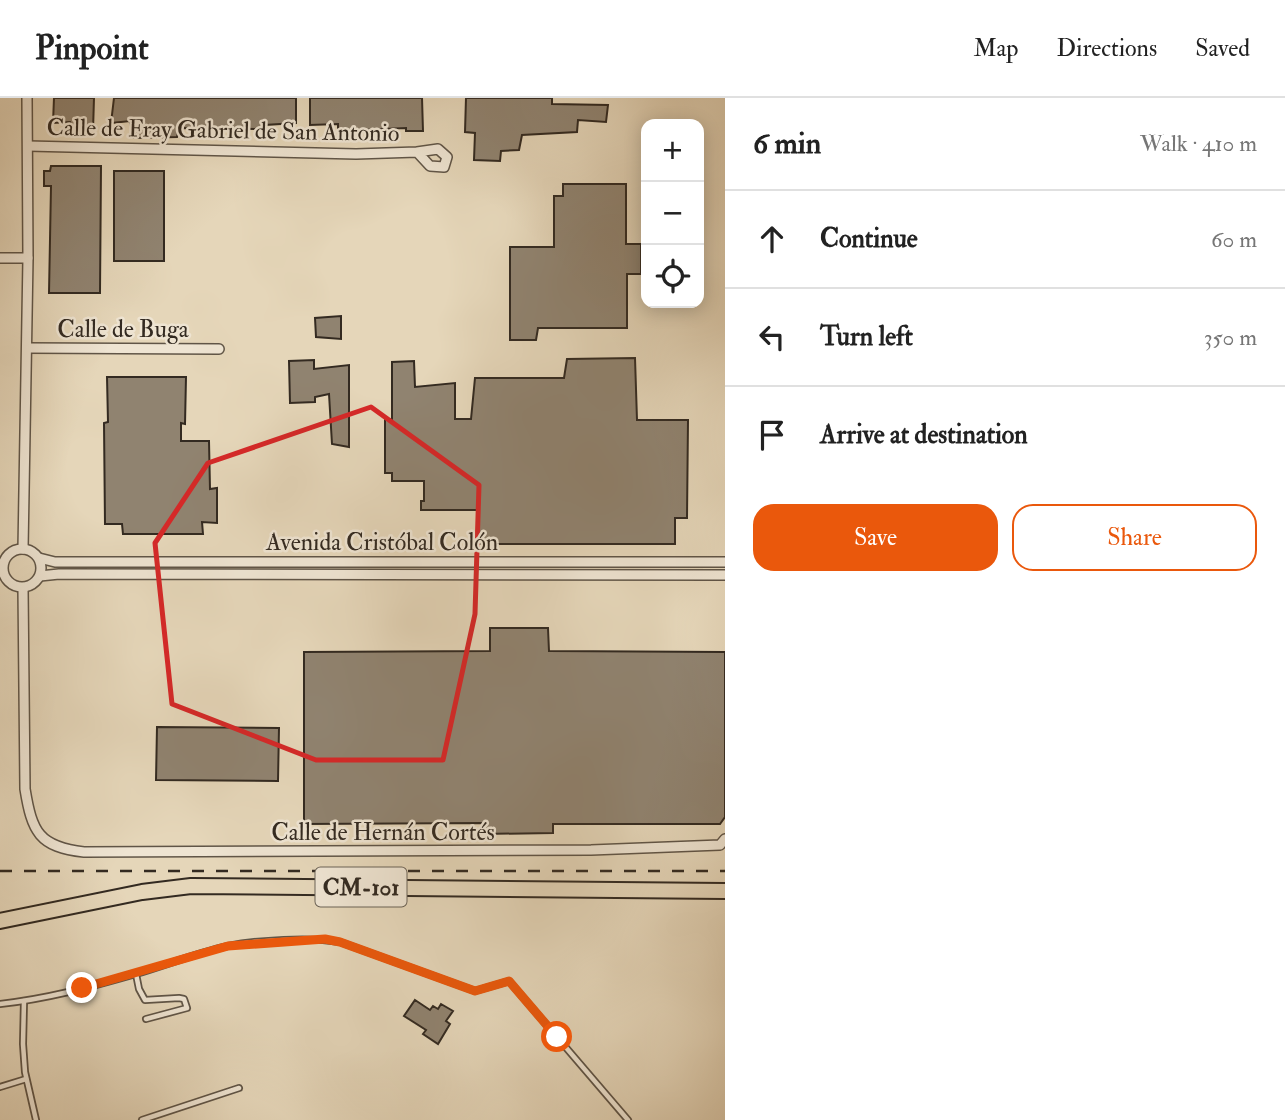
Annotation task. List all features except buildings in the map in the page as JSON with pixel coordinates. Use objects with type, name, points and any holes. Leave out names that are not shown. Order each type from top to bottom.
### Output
[{"type":"main road","name":"CM-101","points":[[0,921],[155,890],[191,886],[725,891]]},
{"type":"street","points":[[23,549],[28,258],[27,98]]},
{"type":"street","name":"Calle de Fray Gabriel de San Antonio","points":[[27,146],[356,154],[417,152]]},
{"type":"street","points":[[0,258],[28,258]]},
{"type":"street","name":"Calle de Buga","points":[[27,348],[219,349]]},
{"type":"street","points":[[29,550],[39,558],[42,570],[33,584],[23,588],[13,585],[3,577],[2,561],[12,552],[29,550]]},
{"type":"street","name":"Avenida Cristóbal Colón","points":[[39,558],[55,562],[725,562]]},
{"type":"street","name":"Avenida Cristóbal Colón","points":[[40,576],[725,575]]},
{"type":"street","name":"Calle de Hernán Cortés","points":[[23,588],[25,789],[29,816],[42,838],[61,849],[84,852],[591,850],[720,845],[725,839]]},
{"type":"lane","points":[[0,1004],[24,1001],[135,974],[228,946],[325,939],[475,991],[509,981],[628,1120]]},
{"type":"lane","points":[[135,974],[145,1000],[179,998],[184,999],[187,1008],[146,1019]]},
{"type":"lane","points":[[24,1001],[23,1044],[26,1079],[36,1120]]},
{"type":"lane","points":[[0,1087],[26,1079]]},
{"type":"lane","points":[[142,1120],[239,1088]]},
{"type":"highlighted area","points":[[371,407],[479,485],[475,614],[443,760],[316,760],[172,704],[155,543],[208,463]]},
{"type":"railway","points":[[0,871],[725,871]]},
{"type":"route","points":[[82,988],[228,946],[325,939],[475,991],[509,981],[557,1037]]}]
